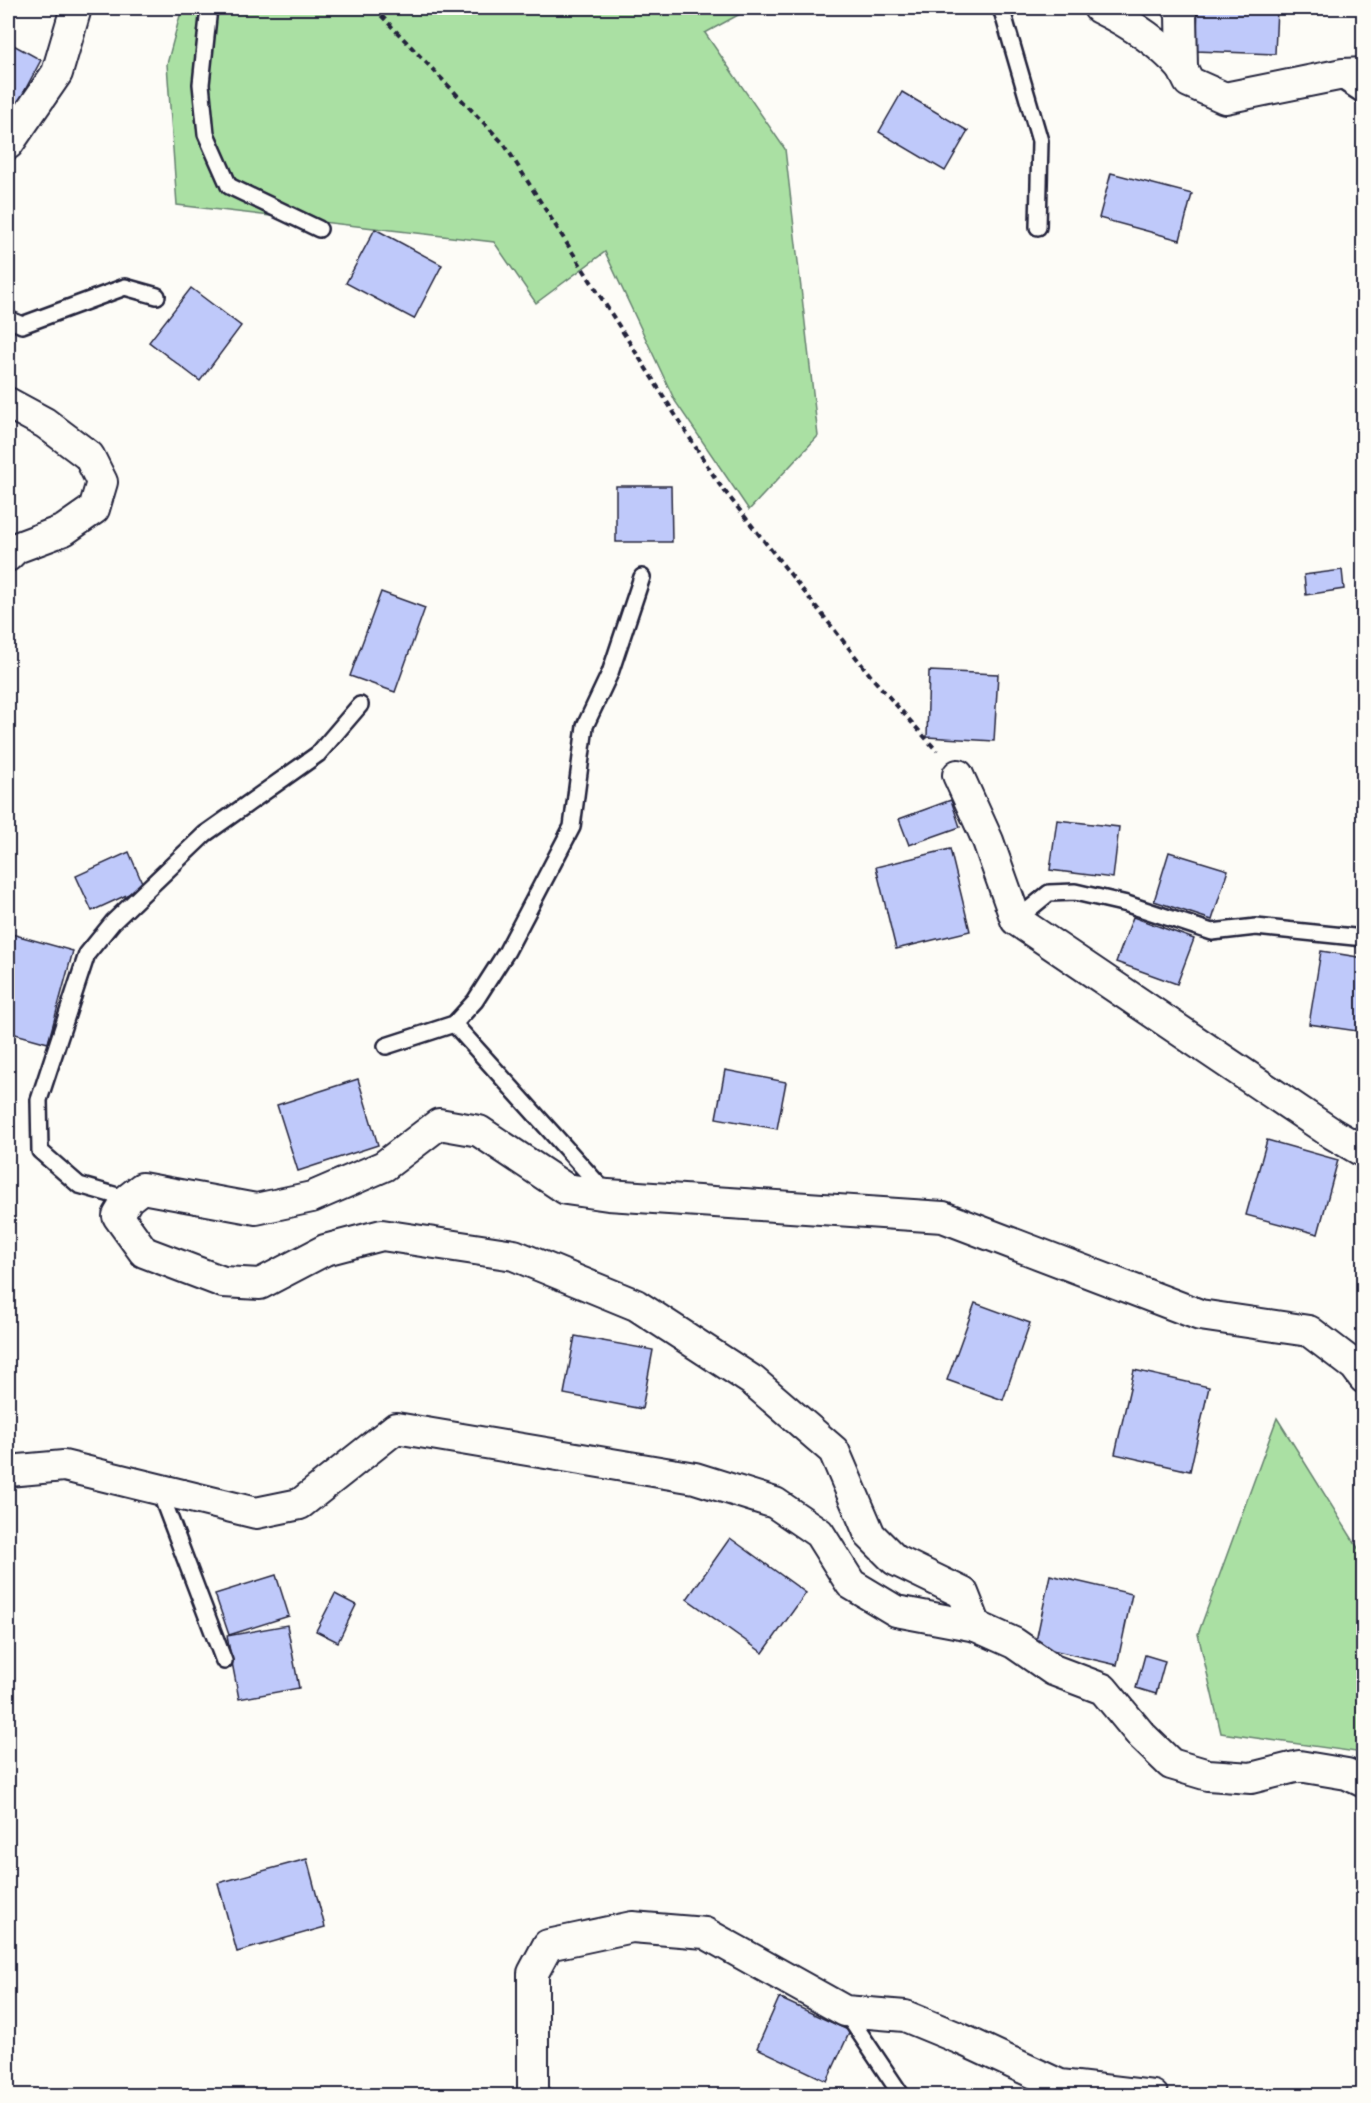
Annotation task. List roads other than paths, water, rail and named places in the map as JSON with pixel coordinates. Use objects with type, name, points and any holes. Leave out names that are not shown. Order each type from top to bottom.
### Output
[{"type":"street","points":[[8,144],[57,73],[76,8]]},
{"type":"street","points":[[1099,8],[1122,18],[1170,54],[1182,68],[1189,82],[1225,98],[1364,72]]},
{"type":"street","points":[[1178,8],[1181,14],[1182,68]]},
{"type":"street","points":[[8,403],[45,423],[89,456],[102,482],[94,509],[64,530],[16,548],[8,556]]},
{"type":"street","points":[[958,775],[988,841],[1016,920],[1333,1134],[1364,1152]]},
{"type":"street","points":[[976,1626],[963,1593],[895,1560],[870,1535],[834,1451],[753,1381],[636,1305],[514,1255],[382,1235],[325,1250],[260,1284],[223,1282],[144,1252],[118,1216],[128,1199],[141,1188],[256,1209],[312,1197],[384,1166],[439,1124],[479,1131],[566,1189],[608,1196],[943,1217],[1200,1315],[1309,1331],[1355,1366],[1364,1378]]},
{"type":"street","points":[[8,1471],[64,1466],[256,1513],[300,1504],[396,1428],[694,1478],[775,1503],[819,1533],[851,1584],[896,1611],[976,1626],[1014,1643],[1053,1670],[1103,1689],[1141,1735],[1171,1764],[1208,1775],[1251,1778],[1299,1766],[1347,1774],[1364,1782]]},
{"type":"street","points":[[533,2096],[533,1973],[548,1945],[632,1927],[705,1933],[846,2011],[905,2016],[1060,2085],[1154,2096]]},
{"type":"lane","points":[[209,8],[201,84],[206,134],[229,186],[319,229]]},
{"type":"lane","points":[[1000,8],[1040,141],[1038,227]]},
{"type":"lane","points":[[1333,76],[1364,96]]},
{"type":"lane","points":[[8,319],[22,325],[125,287],[157,296]]},
{"type":"lane","points":[[386,1046],[454,1024],[475,1001],[507,951],[572,827],[585,726],[610,673],[642,577]]},
{"type":"lane","points":[[128,1199],[79,1185],[40,1150],[39,1100],[87,954],[113,922],[205,834],[318,754],[360,705]]},
{"type":"lane","points":[[1016,920],[1049,893],[1076,892],[1126,904],[1212,932],[1256,927],[1364,938]]},
{"type":"lane","points":[[454,1024],[608,1196]]},
{"type":"lane","points":[[158,1488],[224,1661]]},
{"type":"lane","points":[[846,2011],[902,2096]]}]
